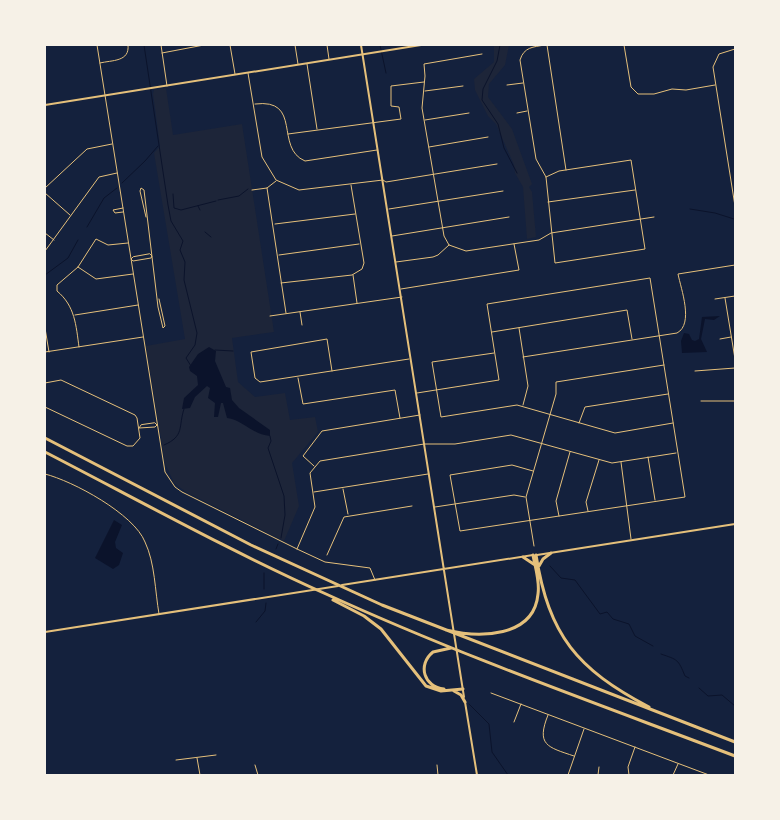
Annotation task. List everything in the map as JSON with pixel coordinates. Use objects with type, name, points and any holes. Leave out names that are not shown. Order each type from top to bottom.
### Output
[{"type":"highway","points":[[45,438],[251,545],[435,628],[735,742]]},
{"type":"highway","points":[[45,453],[227,547],[324,594],[453,648],[735,756]]},
{"type":"highway","points":[[538,570],[541,561],[551,553]]},
{"type":"highway","points":[[435,628],[477,635],[496,633],[518,626],[530,614],[537,601],[539,591],[535,555]]},
{"type":"highway","points":[[535,555],[550,612],[565,641],[578,658],[607,684],[662,715]]},
{"type":"highway","points":[[523,557],[535,566]]},
{"type":"highway","points":[[324,594],[375,624],[426,686],[438,691],[462,688]]},
{"type":"highway","points":[[453,648],[439,649],[430,654],[425,661],[424,673],[429,682],[438,688],[462,688]]},
{"type":"highway","points":[[451,690],[458,693],[465,702]]},
{"type":"main road","points":[[361,45],[401,289],[476,775]]},
{"type":"main road","points":[[45,105],[421,45]]},
{"type":"main road","points":[[45,632],[735,524]]},
{"type":"street","points":[[97,45],[165,472],[175,487],[297,549],[326,562],[366,566],[373,572],[375,581]]},
{"type":"street","points":[[100,63],[123,59],[128,54],[128,45]]},
{"type":"street","points":[[161,45],[167,86]]},
{"type":"street","points":[[162,53],[204,45]]},
{"type":"street","points":[[230,45],[235,75]]},
{"type":"street","points":[[295,45],[298,65]]},
{"type":"street","points":[[327,45],[329,60]]},
{"type":"street","points":[[421,45],[421,50]]},
{"type":"street","points":[[546,178],[566,170],[631,160],[645,249],[555,263],[546,178],[536,159],[520,60],[522,53],[528,48],[546,45],[566,170]]},
{"type":"street","points":[[624,45],[631,87],[636,94],[654,94],[672,89],[686,90],[716,85]]},
{"type":"street","points":[[735,49],[722,52],[714,60],[713,67],[735,206]]},
{"type":"street","points":[[482,54],[423,62],[425,82],[424,120],[442,227],[449,245],[466,251],[539,240],[551,233],[654,217]]},
{"type":"street","points":[[307,63],[318,130]]},
{"type":"street","points":[[248,73],[262,157],[276,180],[300,190],[383,180],[386,182],[498,164]]},
{"type":"street","points":[[288,134],[374,121],[376,123],[401,119],[398,107],[391,106],[391,86],[425,82]]},
{"type":"street","points":[[507,85],[523,83]]},
{"type":"street","points":[[424,92],[463,86]]},
{"type":"street","points":[[254,104],[264,103],[278,108],[286,118],[291,150],[296,158],[306,161],[378,150]]},
{"type":"street","points":[[517,113],[528,111]]},
{"type":"street","points":[[424,120],[469,113]]},
{"type":"street","points":[[428,147],[488,137]]},
{"type":"street","points":[[45,188],[55,181],[87,149],[113,144]]},
{"type":"street","points":[[45,251],[99,177],[118,172]]},
{"type":"street","points":[[252,190],[267,188],[276,180]]},
{"type":"street","points":[[281,283],[358,273],[364,263],[351,184]]},
{"type":"street","points":[[146,217],[143,209],[141,188],[144,190],[152,256],[165,326],[163,328],[161,326],[159,299]]},
{"type":"street","points":[[267,188],[286,314]]},
{"type":"street","points":[[548,202],[636,190]]},
{"type":"street","points":[[388,209],[503,191]]},
{"type":"street","points":[[45,193],[70,215]]},
{"type":"street","points":[[123,208],[114,209],[113,212],[124,212]]},
{"type":"street","points":[[273,224],[356,214]]},
{"type":"street","points":[[392,236],[509,217]]},
{"type":"street","points":[[45,233],[54,240]]},
{"type":"street","points":[[79,346],[74,315],[66,298],[56,288],[78,267],[96,239],[112,245],[129,242]]},
{"type":"street","points":[[278,255],[360,243]]},
{"type":"street","points":[[401,289],[519,270],[514,244]]},
{"type":"street","points":[[396,262],[433,257],[449,245]]},
{"type":"street","points":[[131,259],[150,254],[152,256]]},
{"type":"street","points":[[131,259],[133,261],[152,256]]},
{"type":"street","points":[[523,357],[677,333],[685,325],[678,274],[735,265]]},
{"type":"street","points":[[78,267],[96,279],[134,274]]},
{"type":"street","points":[[352,275],[357,304]]},
{"type":"street","points":[[417,393],[499,380],[487,304],[650,278],[685,497],[460,531],[450,475],[512,465],[533,471]]},
{"type":"street","points":[[715,300],[735,296]]},
{"type":"street","points":[[270,316],[402,297]]},
{"type":"street","points":[[725,298],[735,359]]},
{"type":"street","points":[[74,315],[138,305]]},
{"type":"street","points":[[491,332],[627,310],[632,340]]},
{"type":"street","points":[[300,312],[302,325]]},
{"type":"street","points":[[45,328],[49,352]]},
{"type":"street","points":[[519,328],[528,386],[523,406]]},
{"type":"street","points":[[45,352],[144,336]]},
{"type":"street","points":[[720,339],[732,337]]},
{"type":"street","points":[[332,371],[327,340],[250,352],[257,381],[332,371],[411,358]]},
{"type":"street","points":[[495,352],[432,362],[441,417],[517,405],[615,433],[673,424]]},
{"type":"street","points":[[534,546],[526,497],[556,394],[556,382],[664,365]]},
{"type":"street","points":[[695,372],[735,368]]},
{"type":"street","points":[[298,376],[303,404],[396,390],[400,418]]},
{"type":"street","points":[[45,383],[61,380],[134,415],[139,428],[140,438],[138,443],[133,446],[127,446],[45,407]]},
{"type":"street","points":[[579,423],[585,407],[668,394]]},
{"type":"street","points":[[701,402],[735,401]]},
{"type":"street","points":[[314,466],[303,456],[322,431],[420,415]]},
{"type":"street","points":[[139,428],[141,425],[155,423],[157,425]]},
{"type":"street","points":[[139,428],[157,425]]},
{"type":"street","points":[[297,549],[314,511],[310,473],[320,461],[424,444],[455,444],[511,435],[612,463],[678,453]]},
{"type":"street","points":[[559,517],[556,501],[570,451]]},
{"type":"street","points":[[648,457],[655,501]]},
{"type":"street","points":[[588,512],[586,502],[599,460]]},
{"type":"street","points":[[621,462],[632,540]]},
{"type":"street","points":[[45,474],[63,480],[96,498],[137,528],[147,546],[159,614]]},
{"type":"street","points":[[313,492],[429,474]]},
{"type":"street","points":[[343,488],[348,516]]},
{"type":"street","points":[[435,507],[514,495],[526,497]]},
{"type":"street","points":[[327,554],[343,519],[348,516],[412,506]]},
{"type":"street","points":[[491,693],[709,775]]},
{"type":"street","points":[[514,722],[521,704]]},
{"type":"street","points":[[548,714],[541,732],[542,737],[550,747],[574,756]]},
{"type":"street","points":[[568,775],[584,729]]},
{"type":"street","points":[[629,775],[628,767],[635,747]]},
{"type":"street","points":[[176,760],[216,754]]},
{"type":"street","points":[[197,757],[200,775]]},
{"type":"street","points":[[673,775],[678,763]]},
{"type":"street","points":[[255,765],[258,775]]},
{"type":"street","points":[[437,765],[438,775]]},
{"type":"street","points":[[598,775],[599,767]]},
{"type":"shaded area","points":[[494,45],[509,45],[505,65],[489,84],[488,97],[512,129],[532,184],[529,187],[532,192],[536,237],[527,239],[523,187],[515,173],[514,165],[496,124],[488,116],[475,90],[474,79],[494,62]]},
{"type":"shaded area","points":[[166,88],[173,135],[242,124],[274,332],[232,338],[238,382],[255,397],[285,393],[290,420],[315,417],[318,432],[292,463],[299,506],[284,541],[186,492],[174,483],[165,463],[146,346],[185,339],[154,153],[160,146],[153,94],[154,90]]},
{"type":"shaded area","points":[[720,316],[714,320],[705,319],[701,339],[707,352],[682,353],[681,341],[684,333],[689,334],[692,340],[695,341],[699,339],[702,317]]},
{"type":"shaded area","points":[[209,347],[216,351],[215,361],[226,387],[230,388],[232,400],[239,408],[270,430],[270,436],[258,433],[233,419],[227,418],[223,403],[221,403],[218,417],[214,417],[215,403],[208,398],[210,388],[207,386],[195,397],[190,408],[182,409],[184,398],[198,385],[197,376],[190,371],[189,367],[198,354]]},
{"type":"shaded area","points":[[114,520],[122,525],[115,542],[116,548],[123,553],[119,565],[113,569],[95,558]]},
{"type":"waterway","points":[[144,45],[168,205],[171,221],[183,241],[180,250],[185,262],[184,280],[197,333],[195,345],[186,358],[191,366]]},
{"type":"waterway","points":[[380,45],[386,73]]},
{"type":"waterway","points":[[500,45],[497,61],[483,89],[482,100],[498,124],[504,148],[517,173]]},
{"type":"waterway","points":[[122,183],[158,146]]},
{"type":"waterway","points":[[87,227],[104,198],[117,188]]},
{"type":"waterway","points":[[218,200],[239,196],[248,189]]},
{"type":"waterway","points":[[173,194],[174,208],[181,210],[216,201]]},
{"type":"waterway","points":[[198,206],[200,210]]},
{"type":"waterway","points":[[690,209],[715,213],[734,219]]},
{"type":"waterway","points":[[205,232],[211,237]]},
{"type":"waterway","points":[[45,275],[68,258],[78,240]]},
{"type":"waterway","points":[[215,350],[233,351]]},
{"type":"waterway","points":[[164,445],[171,442],[178,434],[184,409]]},
{"type":"waterway","points":[[270,436],[271,441],[268,448],[284,496],[285,515],[281,538]]},
{"type":"waterway","points":[[276,549],[278,544]]},
{"type":"waterway","points":[[550,566],[561,578],[575,580],[600,614],[607,612],[613,619],[629,624],[635,636],[653,646]]},
{"type":"waterway","points":[[264,573],[264,589]]},
{"type":"waterway","points":[[256,622],[265,611],[266,603]]},
{"type":"waterway","points":[[661,654],[677,661],[685,676],[689,678]]},
{"type":"waterway","points":[[699,688],[708,696],[722,695],[735,706]]},
{"type":"waterway","points":[[469,704],[489,724],[492,752],[508,775]]}]
